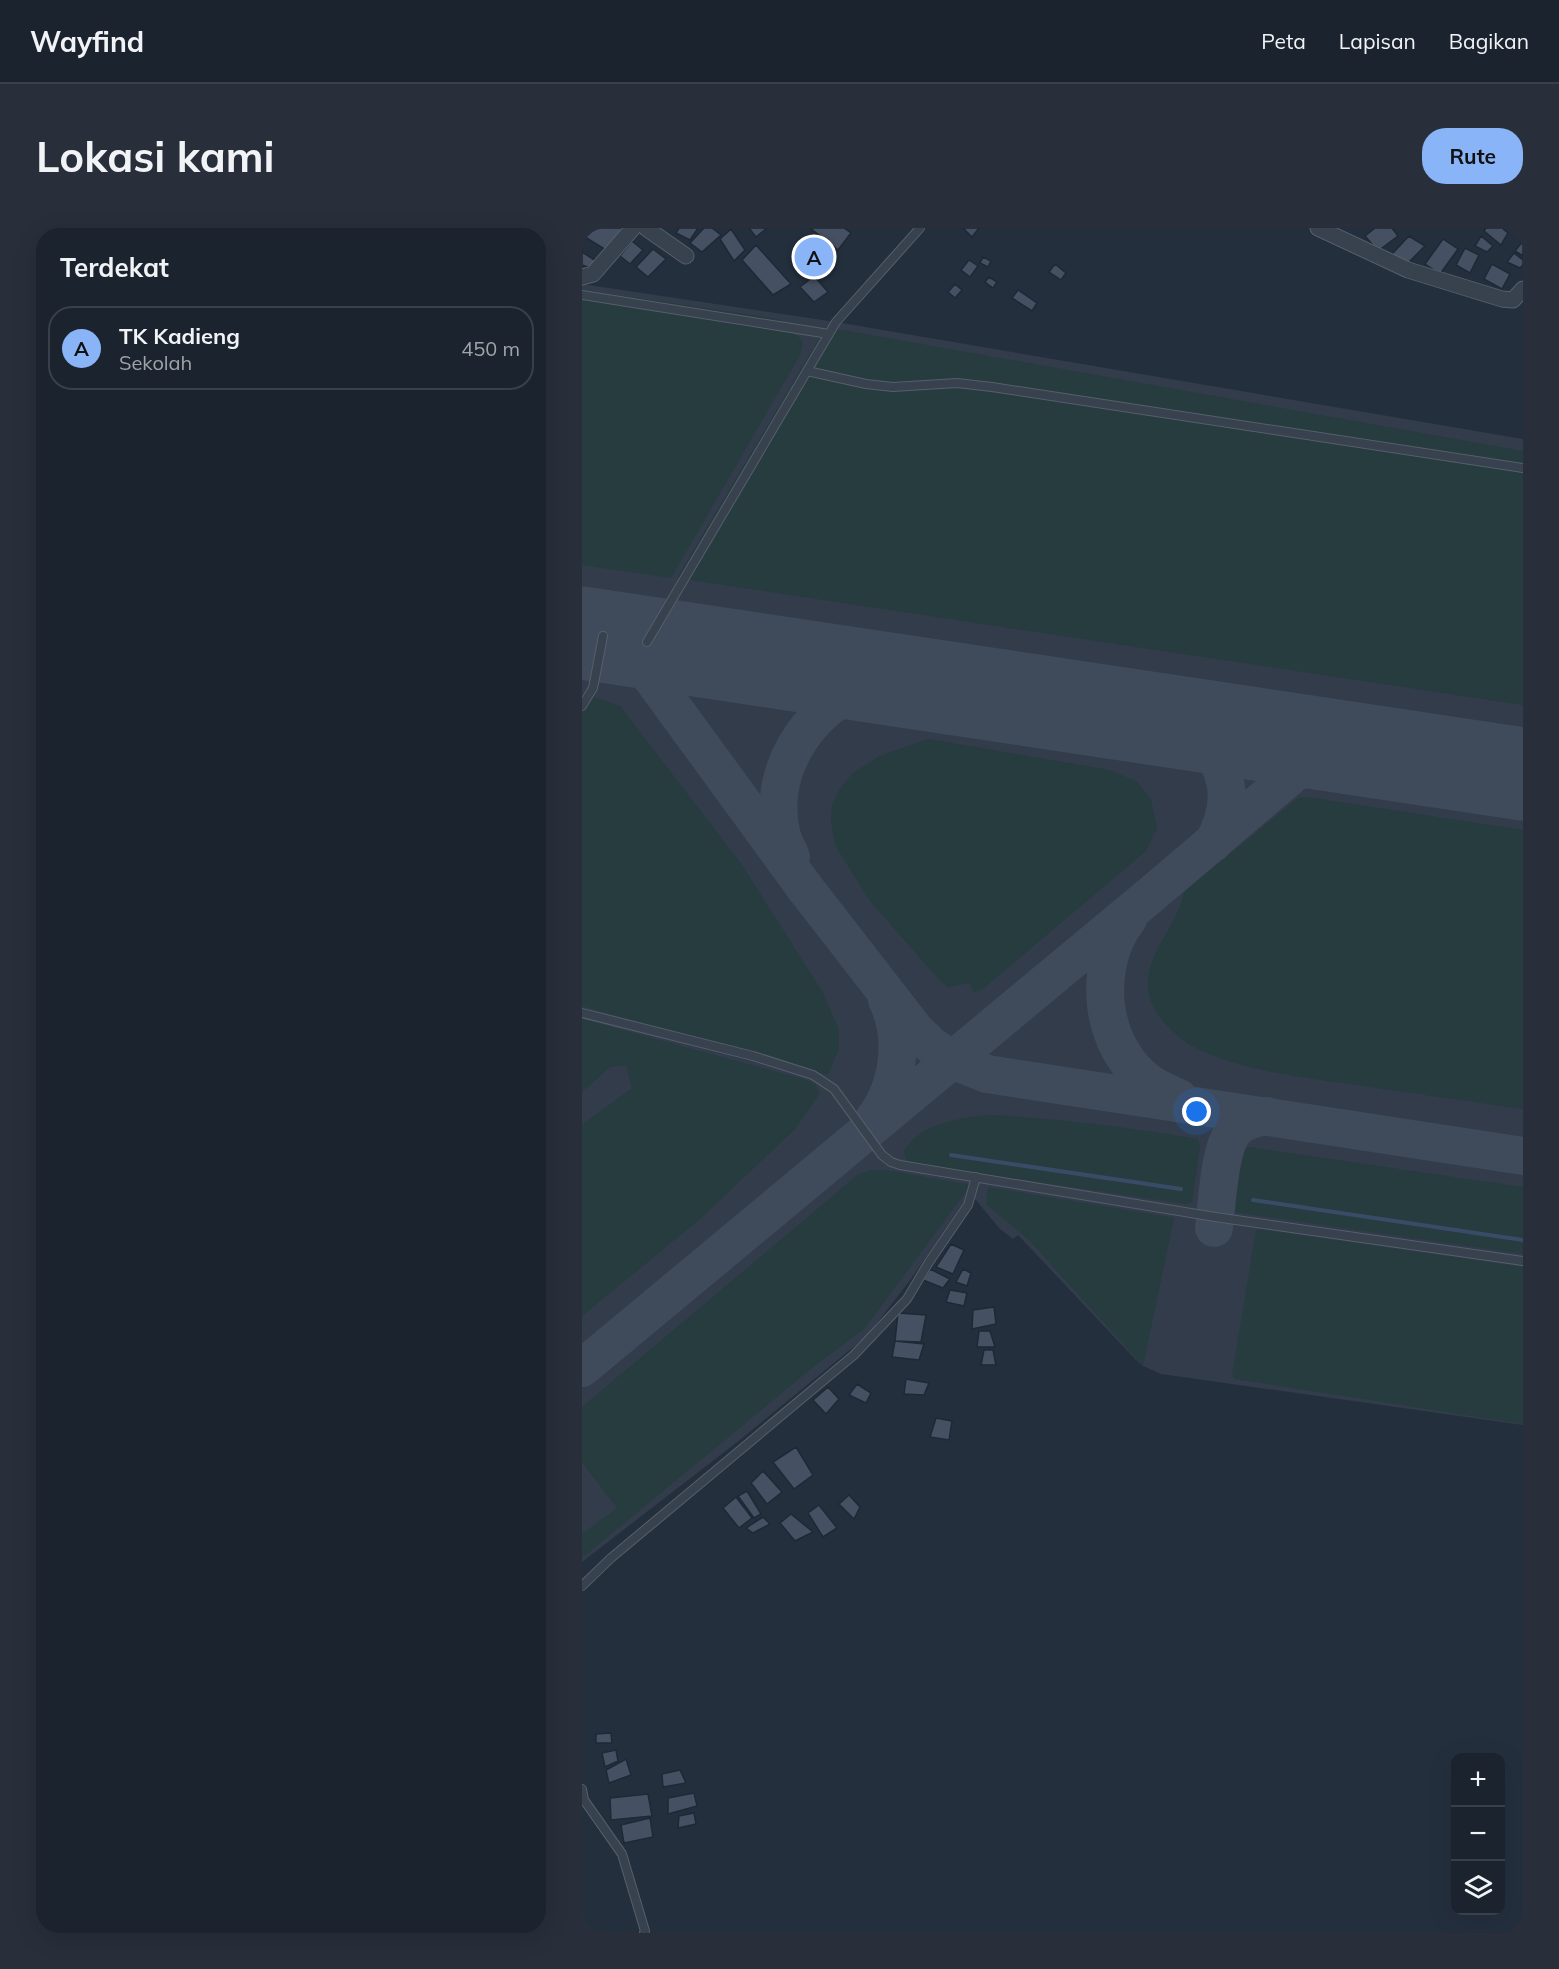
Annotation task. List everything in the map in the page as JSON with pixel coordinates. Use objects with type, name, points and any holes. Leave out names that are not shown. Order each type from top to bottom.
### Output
[{"type":"street","points":[[582,277],[593,274],[633,228]]},
{"type":"street","points":[[646,228],[686,256]]},
{"type":"street","points":[[1318,228],[1408,270],[1502,299],[1513,300],[1523,289]]},
{"type":"lane","points":[[647,642],[836,322],[920,228]]},
{"type":"lane","points":[[582,295],[829,334]]},
{"type":"lane","points":[[807,371],[866,384],[893,387],[957,383],[992,387],[1523,468]]},
{"type":"lane","points":[[582,706],[593,688],[603,636]]},
{"type":"lane","points":[[582,1013],[753,1056],[813,1074],[825,1081],[843,1100],[874,1146],[891,1161],[900,1165],[1215,1217],[1523,1261]]},
{"type":"lane","points":[[582,1586],[637,1536],[854,1355],[907,1299],[968,1205],[976,1177]]},
{"type":"lane","points":[[582,1789],[584,1800],[622,1854],[644,1933]]},
{"type":"shaded area","points":[[582,284],[836,322],[1523,439],[1523,1425],[1161,1374],[1143,1366],[1135,1359],[1018,1235],[1013,1239],[1000,1229],[970,1193],[911,1279],[867,1336],[736,1443],[582,1562]]},
{"type":"green space","points":[[582,290],[779,319],[788,331],[803,342],[800,355],[671,578],[582,565]]},
{"type":"green space","points":[[826,327],[1523,451],[1523,705],[677,578]]},
{"type":"green space","points":[[582,693],[620,706],[742,865],[823,993],[839,1030],[839,1048],[828,1075],[582,1006]]},
{"type":"green space","points":[[928,739],[1110,770],[1137,782],[1151,799],[1157,829],[1146,851],[984,988],[974,993],[970,983],[947,987],[936,976],[870,901],[835,845],[831,820],[832,805],[839,790],[853,773],[880,756]]},
{"type":"green space","points":[[1307,797],[1523,830],[1523,1109],[1315,1079],[1230,1062],[1192,1046],[1173,1032],[1156,1012],[1150,998],[1148,983],[1150,970],[1154,956],[1175,918],[1184,892],[1298,798]]},
{"type":"green space","points":[[582,1019],[803,1079],[815,1084],[820,1093],[795,1129],[700,1219],[582,1316],[582,1125],[632,1088],[626,1065],[610,1067],[582,1092]]},
{"type":"green space","points":[[990,1115],[1094,1124],[1198,1139],[1200,1145],[1192,1202],[1186,1204],[911,1163],[906,1159],[904,1151],[911,1142],[931,1128],[954,1120]]},
{"type":"green space","points":[[1241,1147],[1523,1187],[1523,1254],[1234,1212],[1229,1202],[1235,1166]]},
{"type":"green space","points":[[871,1170],[886,1170],[971,1185],[864,1329],[812,1368],[582,1558],[582,1534],[617,1508],[582,1462],[582,1407],[859,1174]]},
{"type":"green space","points":[[988,1187],[1174,1218],[1143,1366],[1030,1241],[986,1204]]},
{"type":"green space","points":[[1260,1229],[1523,1267],[1523,1424],[1235,1379],[1232,1375],[1256,1231]]},
{"type":"building","points":[[592,228],[621,228],[622,233],[606,250],[585,237]]},
{"type":"building","points":[[679,228],[698,228],[690,240],[676,233]]},
{"type":"building","points":[[704,228],[712,228],[721,235],[702,252],[690,243]]},
{"type":"building","points":[[749,228],[767,228],[756,237]]},
{"type":"building","points":[[810,228],[844,228],[851,233],[838,250]]},
{"type":"building","points":[[963,228],[979,228],[972,237]]},
{"type":"building","points":[[1375,228],[1392,228],[1398,236],[1378,251],[1365,236]]},
{"type":"building","points":[[1486,228],[1502,228],[1508,233],[1501,245],[1484,231]]},
{"type":"building","points":[[731,229],[745,250],[734,261],[720,239]]},
{"type":"building","points":[[1409,236],[1425,246],[1404,267],[1391,255]]},
{"type":"building","points":[[1481,236],[1493,246],[1487,252],[1475,246]]},
{"type":"building","points":[[1443,239],[1458,249],[1440,274],[1425,264]]},
{"type":"building","points":[[632,241],[643,250],[630,264],[620,256]]},
{"type":"building","points":[[1523,241],[1523,256],[1515,251]]},
{"type":"building","points":[[814,243],[827,253],[814,269],[802,260]]},
{"type":"building","points":[[756,245],[791,284],[773,295],[742,260]]},
{"type":"building","points":[[1465,248],[1479,255],[1470,273],[1456,265]]},
{"type":"building","points":[[653,249],[666,259],[648,277],[636,267]]},
{"type":"building","points":[[582,252],[596,261],[590,268],[582,265]]},
{"type":"building","points":[[1514,253],[1523,260],[1520,268],[1507,262]]},
{"type":"building","points":[[983,257],[991,261],[988,267],[980,263]]},
{"type":"building","points":[[969,260],[978,266],[970,277],[961,270]]},
{"type":"building","points":[[1055,264],[1066,273],[1061,280],[1049,272]]},
{"type":"building","points":[[1492,264],[1510,274],[1502,289],[1484,279]]},
{"type":"building","points":[[814,276],[828,292],[814,302],[800,287]]},
{"type":"building","points":[[989,277],[997,282],[993,288],[985,282]]},
{"type":"building","points":[[955,284],[962,290],[955,298],[948,292]]},
{"type":"building","points":[[1018,290],[1037,303],[1032,311],[1012,298]]},
{"type":"building","points":[[951,1244],[964,1250],[953,1274],[936,1267]]},
{"type":"building","points":[[930,1269],[950,1279],[943,1288],[923,1280]]},
{"type":"building","points":[[963,1269],[971,1273],[967,1286],[956,1282]]},
{"type":"building","points":[[950,1290],[967,1293],[964,1306],[946,1302]]},
{"type":"building","points":[[994,1307],[996,1324],[972,1329],[973,1310]]},
{"type":"building","points":[[898,1313],[926,1315],[921,1342],[895,1341]]},
{"type":"building","points":[[979,1331],[990,1331],[995,1347],[977,1347]]},
{"type":"building","points":[[895,1341],[924,1344],[919,1360],[892,1357]]},
{"type":"building","points":[[984,1350],[993,1350],[996,1365],[981,1365]]},
{"type":"building","points":[[906,1379],[929,1383],[924,1395],[904,1394]]},
{"type":"building","points":[[857,1384],[871,1393],[866,1403],[849,1395]]},
{"type":"building","points":[[828,1387],[839,1399],[826,1414],[813,1400]]},
{"type":"building","points":[[936,1418],[952,1421],[949,1440],[930,1437]]},
{"type":"building","points":[[796,1447],[813,1475],[794,1489],[773,1462]]},
{"type":"building","points":[[763,1471],[782,1492],[767,1504],[751,1483]]},
{"type":"building","points":[[747,1491],[761,1514],[754,1518],[738,1496]]},
{"type":"building","points":[[849,1495],[860,1507],[854,1519],[839,1504]]},
{"type":"building","points":[[736,1497],[752,1518],[739,1528],[723,1508]]},
{"type":"building","points":[[819,1505],[837,1528],[823,1537],[808,1513]]},
{"type":"building","points":[[791,1514],[813,1532],[795,1541],[780,1523]]},
{"type":"building","points":[[763,1517],[770,1524],[753,1533],[746,1528]]},
{"type":"building","points":[[611,1733],[612,1743],[596,1743],[596,1734]]},
{"type":"building","points":[[616,1750],[618,1761],[605,1767],[602,1753]]},
{"type":"building","points":[[626,1759],[631,1775],[609,1783],[606,1770]]},
{"type":"building","points":[[680,1770],[686,1783],[663,1787],[662,1774]]},
{"type":"building","points":[[694,1793],[697,1806],[668,1814],[668,1798]]},
{"type":"building","points":[[648,1794],[652,1816],[611,1820],[610,1798]]},
{"type":"building","points":[[694,1813],[696,1824],[678,1828],[679,1816]]},
{"type":"building","points":[[650,1818],[653,1837],[624,1843],[621,1825]]},
{"type":"waterway","points":[[951,1155],[1181,1189]]},
{"type":"waterway","points":[[1253,1200],[1523,1240]]},
{"type":"taxiway","points":[[603,636],[627,653],[651,677],[805,888],[916,1031],[952,1060],[987,1074],[1523,1156]]},
{"type":"taxiway","points":[[791,857],[782,836],[779,813],[780,790],[795,747],[808,728],[842,697],[867,685],[903,681]]},
{"type":"taxiway","points":[[1196,725],[1215,754],[1225,782],[1227,796],[1225,810],[1213,843]]},
{"type":"taxiway","points":[[582,1368],[1293,774],[1326,755],[1363,750]]},
{"type":"taxiway","points":[[1128,919],[1116,938],[1105,983],[1106,1006],[1111,1029],[1120,1050],[1134,1069],[1151,1084],[1179,1098]]},
{"type":"taxiway","points":[[874,1119],[889,1092],[897,1061],[896,1030],[887,1000]]},
{"type":"taxiway","points":[[1214,1228],[1219,1178],[1228,1140],[1240,1125],[1267,1116]]},
{"type":"runway","points":[[582,633],[1523,774]]},
{"type":"place","name":"TK Kadieng","points":[[814,257]]}]
